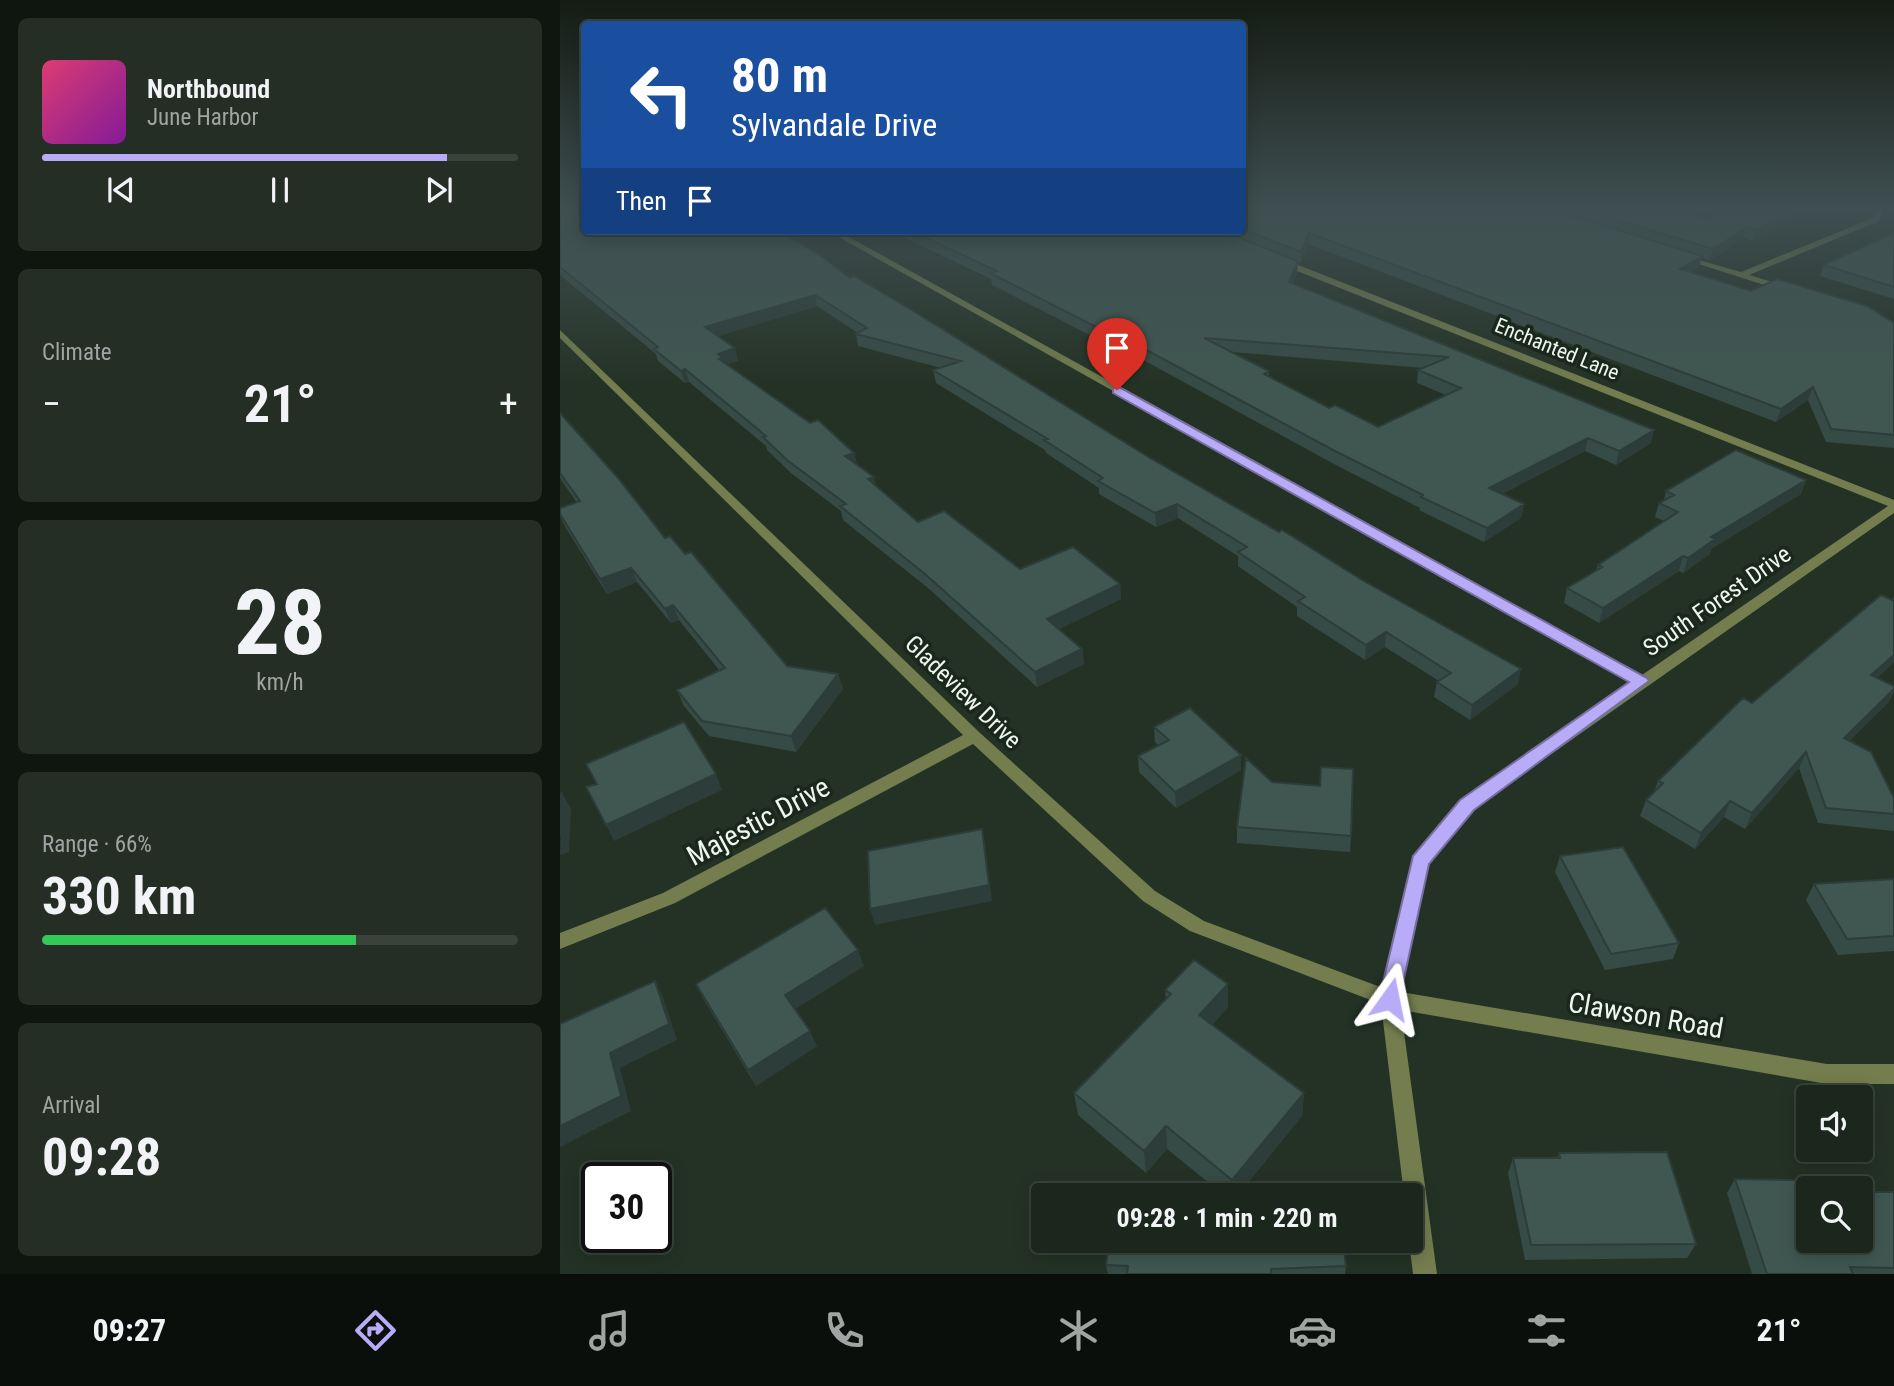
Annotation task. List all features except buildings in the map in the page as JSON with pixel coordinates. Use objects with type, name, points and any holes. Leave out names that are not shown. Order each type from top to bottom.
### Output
[{"type":"street","points":[[894,265],[1641,681]]},
{"type":"street","name":"Enchanted Lane","points":[[1291,265],[1894,505]]},
{"type":"street","points":[[1710,265],[1793,291]]},
{"type":"street","points":[[1742,275],[1765,265]]},
{"type":"street","name":"Gladeview Drive","points":[[560,333],[974,736],[1149,896],[1197,926],[1390,999]]},
{"type":"street","name":"South Forest Drive","points":[[1424,1274],[1390,999],[1420,862],[1467,805],[1894,505]]},
{"type":"street","name":"Majestic Drive","points":[[560,941],[669,898],[974,736]]},
{"type":"street","name":"Clawson Road","points":[[1390,999],[1827,1074],[1894,1074]]},
{"type":"route","points":[[1117,390],[1641,681],[1467,805],[1420,862],[1390,999]]}]
